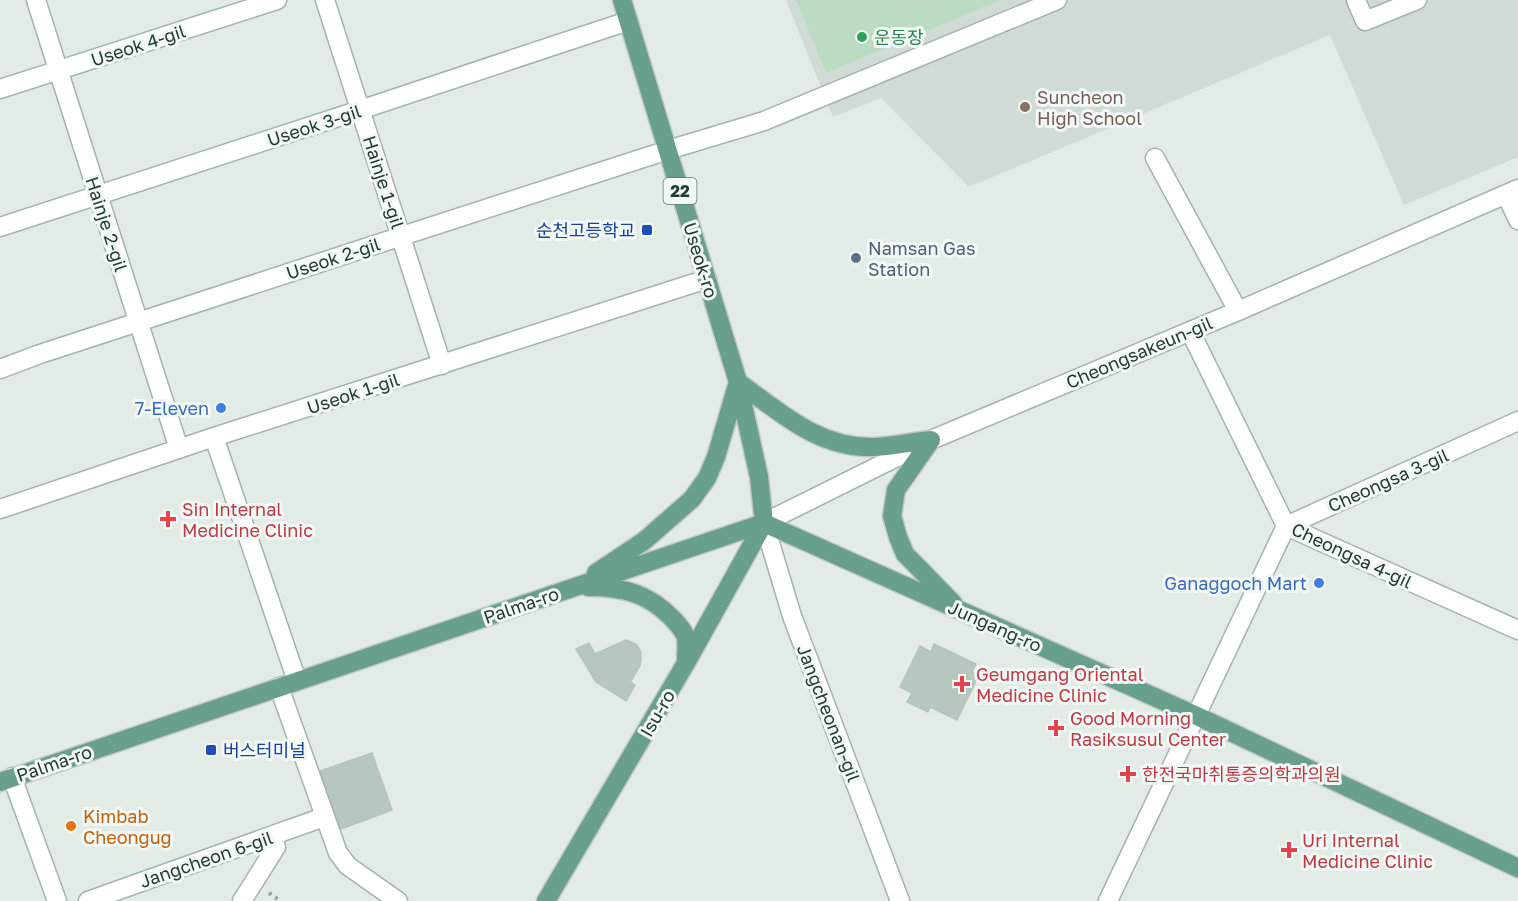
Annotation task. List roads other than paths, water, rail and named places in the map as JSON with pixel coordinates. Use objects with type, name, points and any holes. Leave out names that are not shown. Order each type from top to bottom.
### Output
[{"type":"main road","name":"Useok-ro","points":[[622,0],[738,382],[759,477],[764,523]]},
{"type":"main road","points":[[577,586],[644,541],[692,499],[707,478],[716,457],[738,382],[800,427],[838,443],[875,447],[931,440]]},
{"type":"main road","points":[[931,440],[896,490],[892,516],[905,554],[960,611]]},
{"type":"main road","name":"Palma-ro","points":[[6,779],[764,523]]},
{"type":"main road","name":"Jungang-ro","points":[[764,523],[1197,716],[1518,868]]},
{"type":"main road","name":"Isu-ro","points":[[546,901],[686,663],[764,523]]},
{"type":"main road","points":[[577,586],[614,587],[642,595],[666,612],[681,627],[686,639],[686,663]]},
{"type":"street","name":"Hainje 2-gil","points":[[36,0],[179,449]]},
{"type":"street","name":"Useok 4-gil","points":[[0,89],[277,0]]},
{"type":"street","name":"Hainje 1-gil","points":[[325,0],[442,365]]},
{"type":"street","name":"Useok 2-gil","points":[[0,369],[402,236],[764,121],[1057,0]]},
{"type":"street","points":[[1356,0],[1365,21],[1417,0]]},
{"type":"street","name":"Useok 3-gil","points":[[0,227],[628,21]]},
{"type":"street","points":[[1155,158],[1238,311]]},
{"type":"street","points":[[1512,191],[1518,220]]},
{"type":"street","name":"Cheongsakeun-gil","points":[[764,523],[931,440],[1238,311],[1512,191]]},
{"type":"street","name":"Useok 1-gil","points":[[0,508],[707,279]]},
{"type":"street","name":"Cheongsa 4-gil","points":[[1190,331],[1286,526],[1518,630]]},
{"type":"street","name":"Cheongsa 3-gil","points":[[1286,526],[1518,422]]},
{"type":"street","points":[[214,437],[297,681]]},
{"type":"street","name":"Jangcheonan-gil","points":[[764,523],[792,616],[900,901]]},
{"type":"street","points":[[1108,901],[1286,526]]},
{"type":"street","points":[[279,687],[338,854],[348,866],[398,901]]},
{"type":"street","points":[[6,779],[57,901]]},
{"type":"street","name":"Jangcheon 6-gil","points":[[88,901],[324,817]]},
{"type":"street","points":[[243,901],[276,847],[272,836]]},
{"type":"place","name":"운동장","points":[[862,37]]},
{"type":"place","name":"Suncheon High School","points":[[1025,107]]},
{"type":"place","name":"순천고등학교","points":[[647,230]]},
{"type":"place","name":"Namsan Gas Station","points":[[856,258]]},
{"type":"place","name":"7-Eleven","points":[[221,408]]},
{"type":"place","name":"Sin Internal Medicine Clinic","points":[[168,519]]},
{"type":"place","name":"Ganaggoch Mart","points":[[1319,583]]},
{"type":"place","name":"Geumgang Oriental Medicine Clinic","points":[[962,684]]},
{"type":"place","name":"Good Morning Rasiksusul Center","points":[[1056,728]]},
{"type":"place","name":"버스터미널","points":[[211,750]]},
{"type":"place","name":"한전국마취통증의학과의원","points":[[1128,774]]},
{"type":"place","name":"Kimbab Cheongug","points":[[71,826]]},
{"type":"place","name":"Uri Internal Medicine Clinic","points":[[1289,850]]}]
